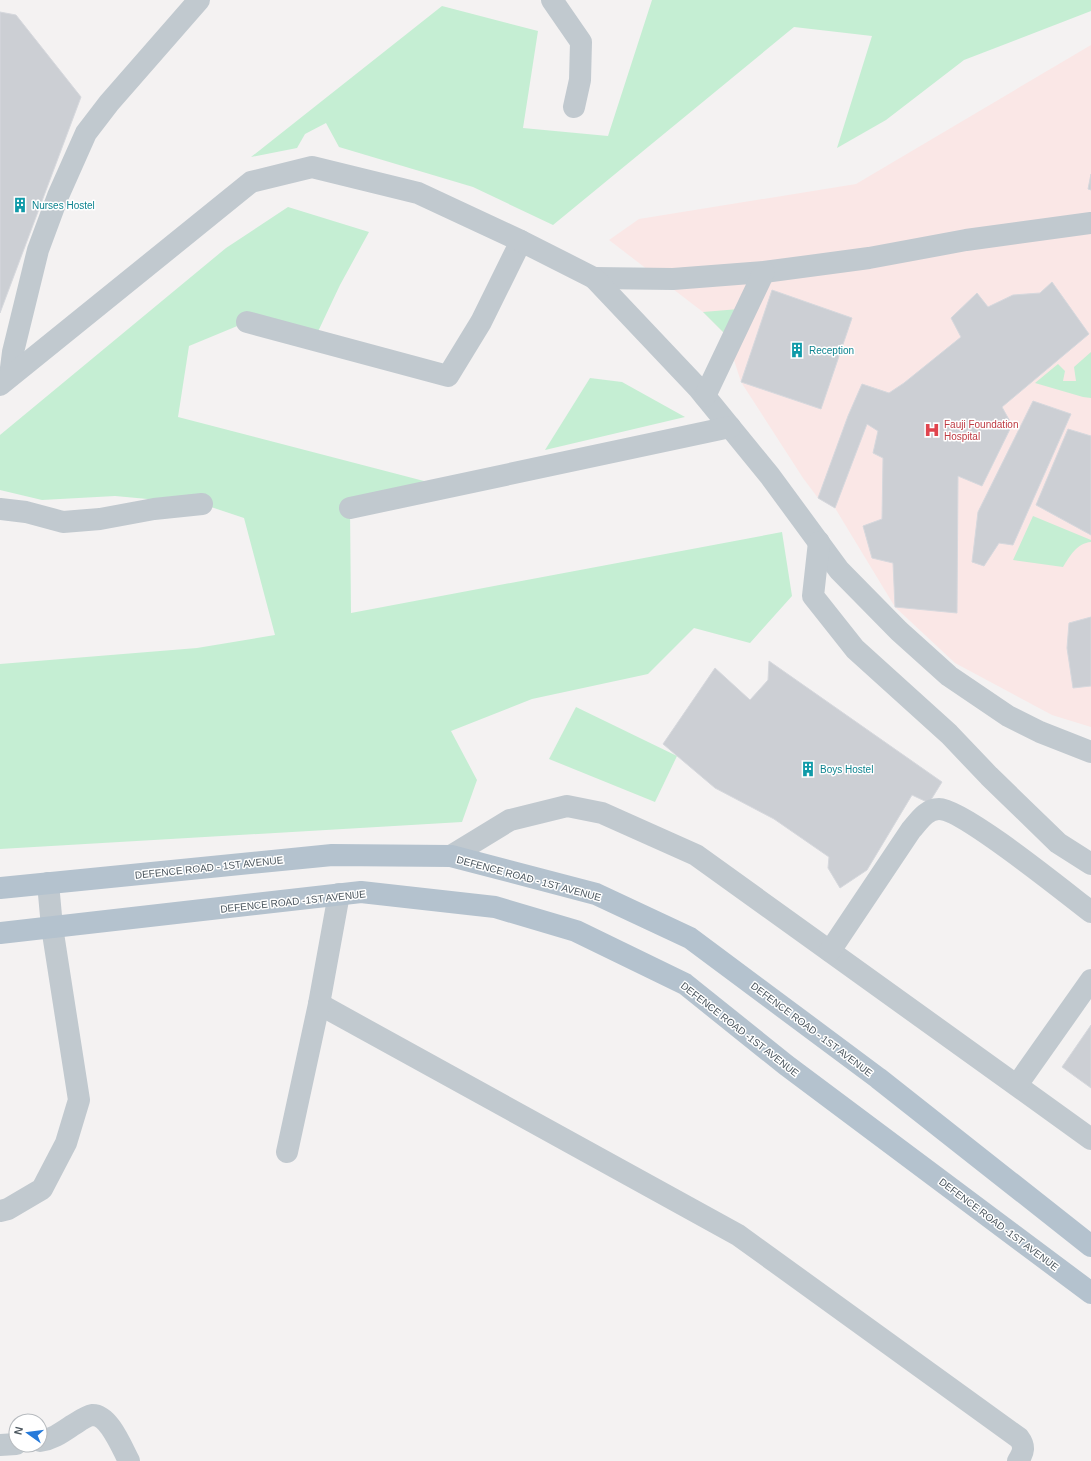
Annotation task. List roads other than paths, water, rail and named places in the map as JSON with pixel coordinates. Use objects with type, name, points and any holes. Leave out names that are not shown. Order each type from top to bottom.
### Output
[{"type":"main road","name":"DEFENCE ROAD - 1ST AVENUE","points":[[0,888],[332,855],[451,856],[596,894],[690,938],[878,1078],[1091,1246]]},
{"type":"main road","name":"DEFENCE ROAD -1ST AVENUE","points":[[0,933],[361,892],[495,906],[576,930],[684,984],[786,1065],[1091,1293]]},
{"type":"street","points":[[5,381],[14,352],[38,250],[58,196],[86,133],[109,102],[199,0]]},
{"type":"street","points":[[552,0],[580,42],[580,80],[574,107]]},
{"type":"street","points":[[5,381],[251,182],[312,167],[418,193],[594,278],[705,396],[770,476],[839,570],[893,626],[949,676],[1008,716],[1040,732],[1091,752]]},
{"type":"street","points":[[594,278],[673,279],[764,272],[869,258],[966,240],[1091,223]]},
{"type":"street","points":[[247,322],[448,376],[480,322],[520,241]]},
{"type":"street","points":[[705,396],[764,272]]},
{"type":"street","points":[[350,508],[730,427]]},
{"type":"street","points":[[0,509],[26,512],[63,522],[100,519],[154,509],[202,504]]},
{"type":"street","points":[[819,542],[812,596],[855,649],[949,734],[989,776],[1058,843],[1091,864]]},
{"type":"street","points":[[451,856],[510,820],[567,806],[602,813],[696,855],[1091,1139]]},
{"type":"street","points":[[830,951],[911,830],[927,813],[938,809],[948,810],[985,832],[1091,912]]},
{"type":"street","points":[[0,1210],[8,1209],[42,1189],[66,1143],[79,1100],[52,928],[48,883]]},
{"type":"street","points":[[287,1152],[319,1004],[339,894]]},
{"type":"street","points":[[1016,1085],[1091,980]]},
{"type":"street","points":[[319,1004],[738,1235],[1019,1438],[1024,1449],[1022,1456],[1018,1461]]},
{"type":"street","points":[[48,1440],[56,1437],[91,1415],[99,1416],[109,1425],[129,1461]]},
{"type":"place","name":"Nurses Hostel","points":[[20,205]]},
{"type":"place","name":"Reception","points":[[797,350]]},
{"type":"place","name":"Fauji Foundation Hospital","points":[[932,430]]},
{"type":"place","name":"Boys Hostel","points":[[808,769]]}]
